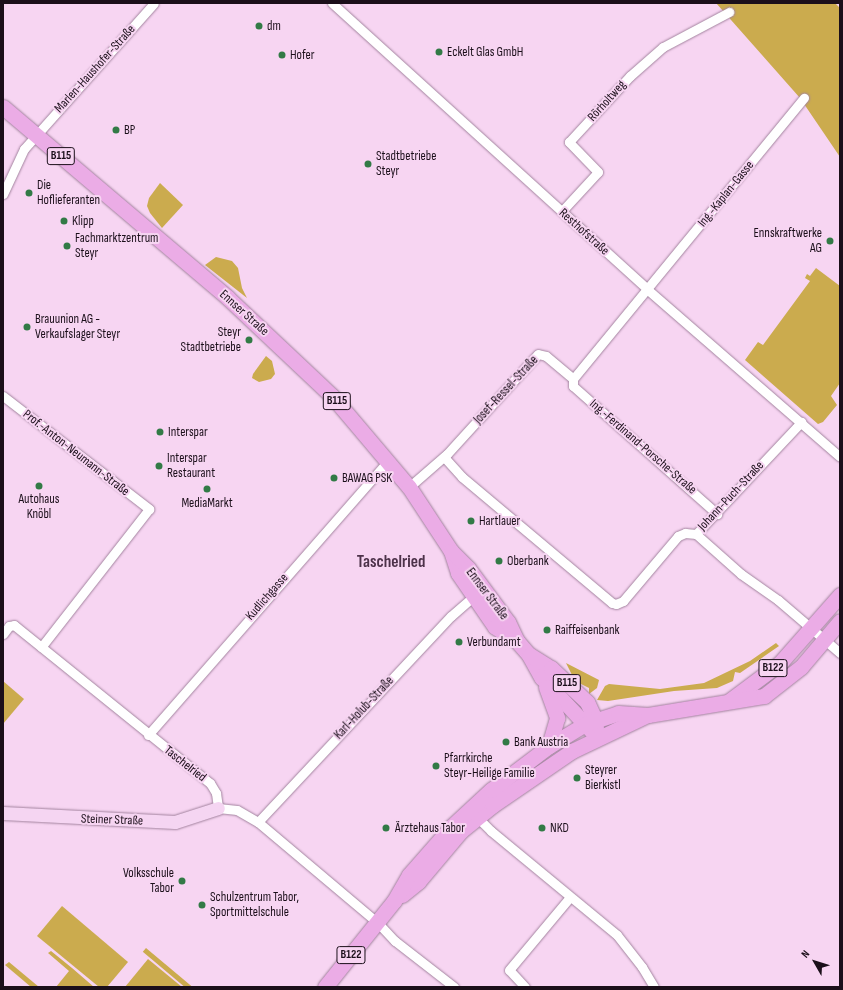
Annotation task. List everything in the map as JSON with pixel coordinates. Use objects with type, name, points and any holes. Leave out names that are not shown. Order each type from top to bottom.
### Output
[{"type":"main road","name":"Ennser Straße","points":[[3,107],[186,261],[294,359],[332,396],[409,487],[451,551],[468,568],[508,622],[517,642]]},
{"type":"main road","name":"Ennser Straße","points":[[451,551],[458,573],[472,597],[495,627],[517,642],[529,654],[551,668],[586,702],[590,721],[597,737]]},
{"type":"main road","name":"B122","points":[[729,701],[772,670],[840,595]]},
{"type":"main road","name":"B122","points":[[394,901],[418,882],[451,842],[477,817],[572,751],[597,737],[648,715],[729,701],[759,698],[774,690],[801,667],[840,621]]},
{"type":"main road","name":"Ennser Straße","points":[[529,654],[542,678],[590,721]]},
{"type":"main road","points":[[542,678],[557,718],[549,746]]},
{"type":"main road","name":"B122","points":[[325,987],[394,901],[409,875],[463,814],[549,746],[590,721],[618,713],[648,715]]},
{"type":"street","name":"Marlen-Haushofer-Straße","points":[[36,135],[154,3]]},
{"type":"street","name":"Resthofstraße","points":[[332,3],[648,290],[840,457]]},
{"type":"street","name":"Rörholtweg","points":[[562,211],[598,172],[569,142],[630,76],[663,47],[729,12]]},
{"type":"street","name":"Ing.-Kaplan-Gasse","points":[[648,290],[804,98]]},
{"type":"street","points":[[3,194],[24,149],[36,135]]},
{"type":"street","points":[[573,379],[648,290]]},
{"type":"street","name":"Josef-Ressel-Straße","points":[[409,487],[444,457],[538,354],[546,356],[573,379]]},
{"type":"street","name":"Ing.-Ferdinand-Porsche-Straße","points":[[573,379],[574,386],[717,514]]},
{"type":"street","name":"Prof.-Anton-Neumann-Straße","points":[[3,396],[149,509],[41,647]]},
{"type":"street","name":"Johann-Puch-Straße","points":[[444,457],[462,477],[612,603],[616,604],[623,601],[678,536],[685,533],[696,534],[717,514],[801,422]]},
{"type":"street","name":"Kudlichgasse","points":[[148,734],[343,510],[388,461]]},
{"type":"street","points":[[696,534],[741,574],[811,628],[840,653]]},
{"type":"street","name":"Karl-Holub-Straße","points":[[258,822],[458,609],[472,597]]},
{"type":"street","name":"Taschelried","points":[[3,634],[9,626],[14,625],[210,783],[216,793],[218,808]]},
{"type":"street","points":[[218,808],[237,810],[258,822],[378,922],[404,948],[454,987]]},
{"type":"street","name":"Steiner Straße","points":[[3,813],[175,822],[218,808]]},
{"type":"street","points":[[477,817],[570,897],[617,935],[642,967],[654,987]]},
{"type":"street","points":[[525,987],[509,971],[570,897]]},
{"type":"shaded area","points":[[716,3],[835,3],[840,8],[840,157],[800,98]]},
{"type":"shaded area","points":[[160,183],[183,205],[162,228],[150,213],[147,206],[149,198]]},
{"type":"shaded area","points":[[216,257],[232,261],[238,268],[242,288],[247,298],[205,265]]},
{"type":"shaded area","points":[[816,268],[840,286],[840,383],[831,396],[837,405],[823,422],[818,424],[745,360],[758,342],[763,345],[810,281],[805,278],[807,274],[810,276]]},
{"type":"shaded area","points":[[266,356],[272,361],[275,374],[271,379],[259,382],[252,378],[253,374]]},
{"type":"shaded area","points":[[776,643],[779,646],[740,673],[735,672],[733,681],[717,688],[674,691],[608,701],[597,700],[605,686],[609,684],[660,689],[704,683],[750,661]]},
{"type":"shaded area","points":[[566,663],[599,680],[597,688],[589,694],[589,688],[575,681]]},
{"type":"shaded area","points":[[3,681],[24,699],[3,724]]},
{"type":"shaded area","points":[[62,906],[128,962],[107,987],[99,987],[37,936]]},
{"type":"shaded area","points":[[146,948],[192,987],[185,987],[143,952]]},
{"type":"shaded area","points":[[51,951],[94,987],[56,987],[69,971],[48,953]]},
{"type":"shaded area","points":[[148,959],[182,987],[125,987]]},
{"type":"shaded area","points":[[9,962],[39,987],[31,987],[5,965]]},
{"type":"place","name":"dm","points":[[259,26]]},
{"type":"place","name":"Eckelt Glas GmbH","points":[[439,52]]},
{"type":"place","name":"Hofer","points":[[282,55]]},
{"type":"place","name":"BP","points":[[116,130]]},
{"type":"place","name":"Stadtbetriebe Steyr","points":[[368,164]]},
{"type":"place","name":"Die Hoflieferanten","points":[[29,193]]},
{"type":"place","name":"Klipp","points":[[64,221]]},
{"type":"place","name":"Ennskraftwerke AG","points":[[830,241]]},
{"type":"place","name":"Fachmarktzentrum Steyr","points":[[67,246]]},
{"type":"place","name":"Brauunion AG - Verkaufslager Steyr","points":[[27,327]]},
{"type":"place","name":"Steyr Stadtbetriebe","points":[[249,340]]},
{"type":"place","name":"Interspar","points":[[160,432]]},
{"type":"place","name":"Interspar Restaurant","points":[[159,466]]},
{"type":"place","name":"BAWAG PSK","points":[[334,478]]},
{"type":"place","name":"Autohaus Knöbl","points":[[39,486]]},
{"type":"place","name":"MediaMarkt","points":[[207,489]]},
{"type":"place","name":"Hartlauer","points":[[471,521]]},
{"type":"place","name":"Oberbank","points":[[499,561]]},
{"type":"place","name":"Raiffeisenbank","points":[[547,630]]},
{"type":"place","name":"Verbundamt","points":[[459,642]]},
{"type":"place","name":"Bank Austria","points":[[506,742]]},
{"type":"place","name":"Pfarrkirche Steyr-Heilige Familie","points":[[436,766]]},
{"type":"place","name":"Steyrer Bierkistl","points":[[577,778]]},
{"type":"place","name":"Ärztehaus Tabor","points":[[386,828]]},
{"type":"place","name":"NKD","points":[[542,828]]},
{"type":"place","name":"Volksschule Tabor","points":[[182,881]]},
{"type":"place","name":"Schulzentrum Tabor, Sportmittelschule","points":[[202,905]]},
{"type":"district","name":"Taschelried","points":[[391,563]]}]
